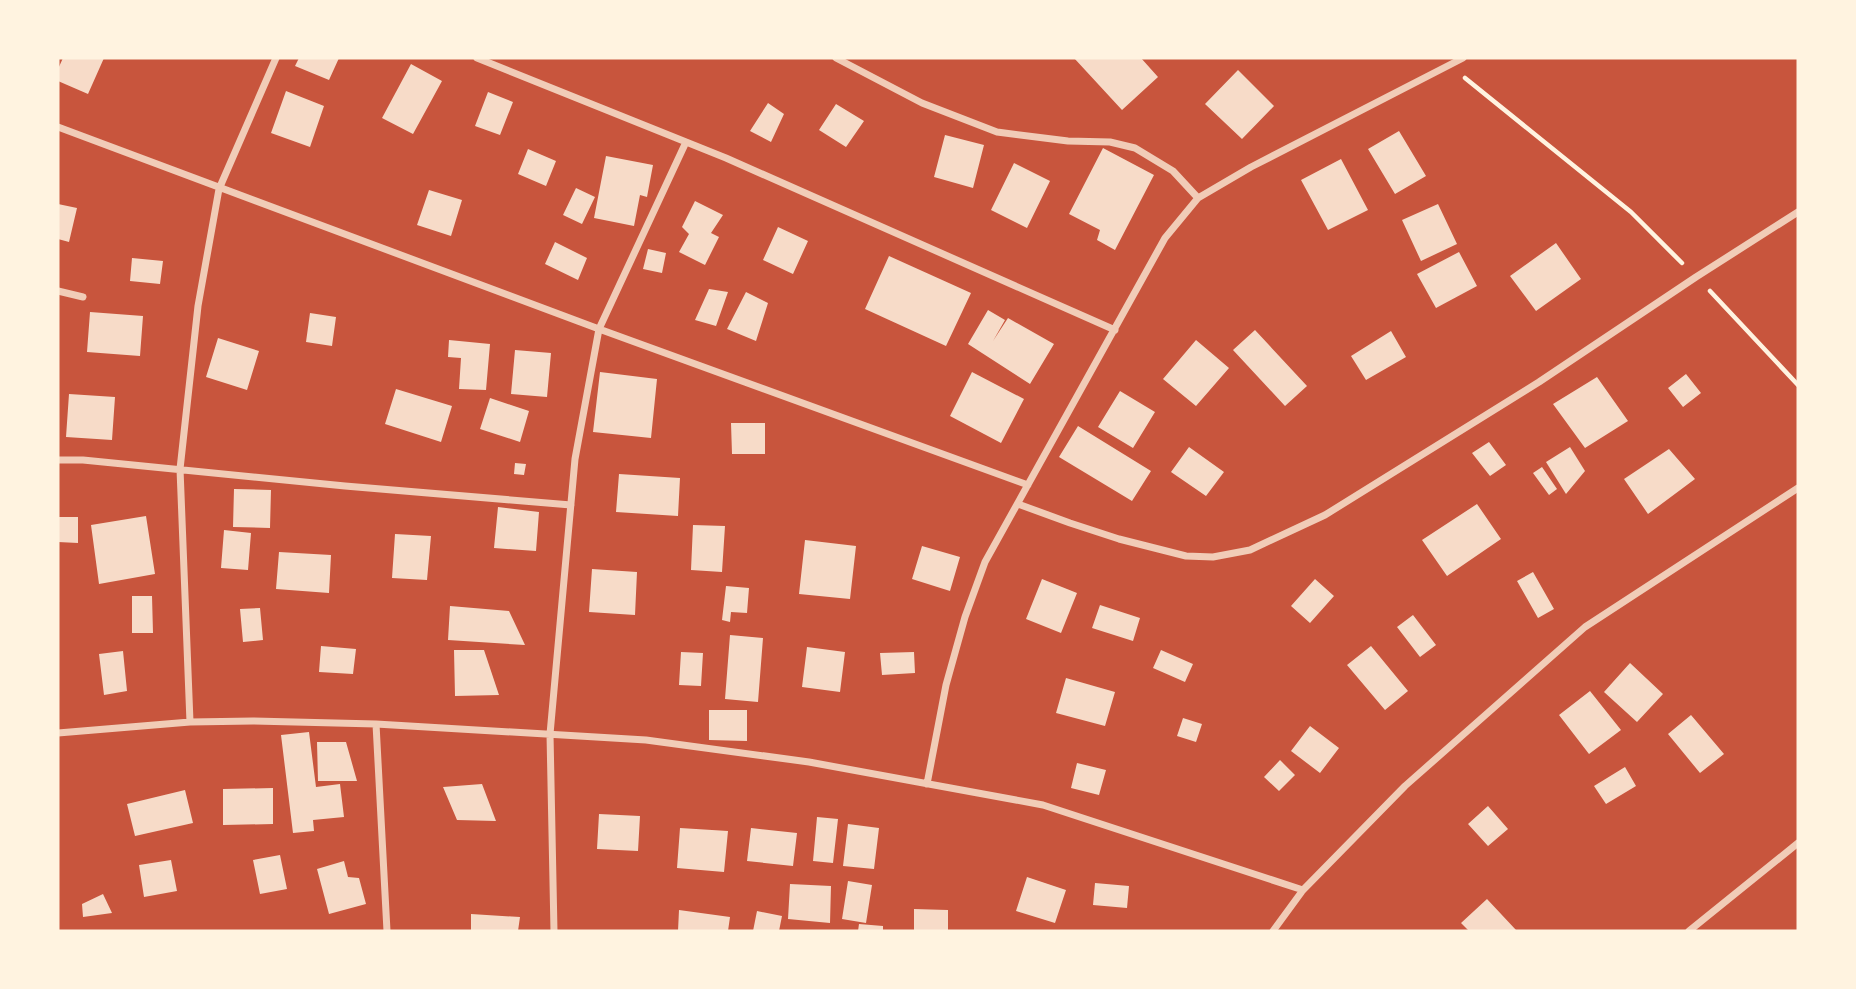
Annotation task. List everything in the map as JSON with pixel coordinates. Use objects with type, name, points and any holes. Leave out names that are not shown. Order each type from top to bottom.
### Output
[{"type":"street","points":[[190,722],[180,469],[198,306],[219,189],[275,58]]},
{"type":"street","points":[[477,58],[739,164],[1115,330]]},
{"type":"street","points":[[836,58],[922,103],[998,132],[1068,141],[1110,142],[1135,148],[1173,171],[1198,198]]},
{"type":"street","points":[[927,784],[946,685],[965,617],[985,562],[1165,238],[1198,198],[1251,167],[1463,58]]},
{"type":"street","points":[[58,127],[219,189],[1028,485]]},
{"type":"street","points":[[554,931],[550,734],[575,459],[599,329],[686,142]]},
{"type":"street","points":[[1018,504],[1119,539],[1186,556],[1213,557],[1250,550],[1325,514],[1539,382],[1798,212]]},
{"type":"street","points":[[58,291],[83,298]]},
{"type":"street","points":[[58,460],[83,460],[571,505]]},
{"type":"street","points":[[1273,931],[1303,890],[1405,786],[1585,627],[1798,488]]},
{"type":"street","points":[[58,733],[190,722],[253,721],[376,724],[660,742],[809,762],[1043,805],[1303,890]]},
{"type":"street","points":[[376,724],[387,931]]},
{"type":"street","points":[[1689,931],[1798,843]]},
{"type":"path","points":[[1450,65],[1631,212],[1798,384]]},
{"type":"building","points":[[63,58],[104,58],[88,94],[58,81],[58,69]]},
{"type":"building","points":[[299,58],[339,58],[329,80],[295,66]]},
{"type":"building","points":[[1074,58],[1141,58],[1158,77],[1122,110]]},
{"type":"building","points":[[411,64],[442,81],[413,134],[382,118]]},
{"type":"building","points":[[1238,70],[1274,106],[1242,139],[1205,104]]},
{"type":"building","points":[[286,91],[324,106],[310,147],[271,133]]},
{"type":"building","points":[[488,92],[513,102],[500,135],[475,126]]},
{"type":"building","points":[[768,103],[784,114],[771,142],[750,131]]},
{"type":"building","points":[[836,104],[864,121],[846,147],[819,130]]},
{"type":"building","points":[[1399,131],[1426,176],[1395,194],[1368,149]]},
{"type":"building","points":[[945,135],[984,145],[973,188],[934,177]]},
{"type":"building","points":[[1103,148],[1154,175],[1115,250],[1097,240],[1100,230],[1069,214]]},
{"type":"building","points":[[528,149],[556,161],[546,186],[518,174]]},
{"type":"building","points":[[606,156],[653,165],[647,197],[640,195],[634,226],[594,218]]},
{"type":"building","points":[[1341,159],[1368,210],[1328,230],[1301,180]]},
{"type":"building","points":[[1014,163],[1050,181],[1027,228],[991,210]]},
{"type":"building","points":[[576,188],[595,197],[582,224],[563,215]]},
{"type":"building","points":[[429,190],[462,200],[451,236],[417,225]]},
{"type":"building","points":[[695,201],[723,215],[711,233],[719,237],[705,265],[679,252],[689,234],[682,227]]},
{"type":"building","points":[[58,204],[77,208],[69,242],[58,239]]},
{"type":"building","points":[[1438,204],[1457,244],[1421,261],[1402,220]]},
{"type":"building","points":[[778,227],[808,241],[793,274],[763,260]]},
{"type":"building","points":[[555,242],[587,258],[578,280],[545,264]]},
{"type":"building","points":[[1556,243],[1581,279],[1536,311],[1510,276]]},
{"type":"building","points":[[648,249],[666,253],[662,273],[643,269]]},
{"type":"building","points":[[1459,252],[1477,286],[1436,308],[1417,274]]},
{"type":"building","points":[[889,256],[971,293],[946,346],[865,309]]},
{"type":"building","points":[[132,258],[163,261],[160,284],[130,281]]},
{"type":"building","points":[[709,289],[728,292],[716,326],[695,320]]},
{"type":"building","points":[[746,292],[768,303],[756,341],[727,329]]},
{"type":"building","points":[[988,310],[1005,320],[993,341],[1008,318],[1054,344],[1030,384],[968,344]]},
{"type":"building","points":[[90,312],[143,316],[140,356],[87,352]]},
{"type":"building","points":[[310,313],[336,317],[332,346],[306,342]]},
{"type":"building","points":[[1255,330],[1307,386],[1285,406],[1233,350]]},
{"type":"building","points":[[1391,331],[1406,357],[1366,380],[1351,356]]},
{"type":"building","points":[[218,338],[259,351],[247,390],[206,377]]},
{"type":"building","points":[[449,340],[490,344],[486,390],[459,389],[461,358],[448,357]]},
{"type":"building","points":[[1196,340],[1229,368],[1196,406],[1163,379]]},
{"type":"building","points":[[515,350],[551,353],[547,397],[511,394]]},
{"type":"building","points":[[600,372],[657,379],[651,438],[593,432]]},
{"type":"building","points":[[972,372],[1024,399],[1001,443],[950,416]]},
{"type":"building","points":[[1686,374],[1701,393],[1683,407],[1668,388]]},
{"type":"building","points":[[1597,377],[1628,421],[1585,448],[1553,404]]},
{"type":"building","points":[[396,389],[452,406],[441,442],[385,424]]},
{"type":"building","points":[[1120,391],[1155,412],[1133,448],[1098,427]]},
{"type":"building","points":[[69,394],[115,397],[112,440],[66,437]]},
{"type":"building","points":[[490,398],[529,411],[520,442],[480,429]]},
{"type":"building","points":[[731,423],[765,423],[765,454],[732,454]]},
{"type":"building","points":[[1078,426],[1151,471],[1132,501],[1059,457]]},
{"type":"building","points":[[1489,442],[1506,465],[1490,476],[1472,453]]},
{"type":"building","points":[[1189,447],[1224,472],[1206,496],[1171,472]]},
{"type":"building","points":[[1570,447],[1585,471],[1566,494],[1546,462]]},
{"type":"building","points":[[1669,449],[1695,479],[1648,514],[1624,479]]},
{"type":"building","points":[[515,463],[526,464],[524,475],[514,474]]},
{"type":"building","points":[[1542,467],[1557,489],[1549,495],[1533,473]]},
{"type":"building","points":[[619,474],[680,478],[678,516],[616,512]]},
{"type":"building","points":[[234,489],[271,490],[270,528],[233,527]]},
{"type":"building","points":[[1477,504],[1501,539],[1447,576],[1422,540]]},
{"type":"building","points":[[498,507],[539,512],[536,551],[494,548]]},
{"type":"building","points":[[146,516],[155,574],[99,584],[91,525]]},
{"type":"building","points":[[58,517],[78,517],[78,543],[58,542]]},
{"type":"building","points":[[693,525],[725,526],[722,572],[691,570]]},
{"type":"building","points":[[224,530],[251,533],[248,570],[221,568]]},
{"type":"building","points":[[395,534],[431,536],[427,580],[392,578]]},
{"type":"building","points":[[805,540],[856,546],[850,599],[799,594]]},
{"type":"building","points":[[922,546],[960,557],[950,591],[912,579]]},
{"type":"building","points":[[279,552],[331,555],[329,593],[276,589]]},
{"type":"building","points":[[592,569],[637,572],[635,615],[589,612]]},
{"type":"building","points":[[1533,572],[1554,609],[1538,618],[1517,581]]},
{"type":"building","points":[[1042,579],[1077,593],[1061,633],[1026,619]]},
{"type":"building","points":[[1315,579],[1334,596],[1310,623],[1291,606]]},
{"type":"building","points":[[726,586],[749,588],[747,613],[731,612],[730,622],[722,620]]},
{"type":"building","points":[[132,596],[152,596],[153,633],[132,633]]},
{"type":"building","points":[[1100,605],[1140,618],[1133,641],[1092,628]]},
{"type":"building","points":[[450,606],[509,611],[525,645],[448,640]]},
{"type":"building","points":[[260,608],[263,640],[243,642],[240,609]]},
{"type":"building","points":[[1413,615],[1436,645],[1420,657],[1397,627]]},
{"type":"building","points":[[730,635],[763,638],[758,702],[725,699]]},
{"type":"building","points":[[321,646],[356,649],[353,674],[319,672]]},
{"type":"building","points":[[1371,646],[1408,691],[1385,710],[1347,665]]},
{"type":"building","points":[[807,647],[845,652],[840,692],[802,687]]},
{"type":"building","points":[[454,650],[484,650],[499,695],[455,696]]},
{"type":"building","points":[[1161,650],[1193,664],[1185,682],[1153,668]]},
{"type":"building","points":[[123,651],[127,691],[104,695],[99,654]]},
{"type":"building","points":[[681,652],[703,653],[701,686],[679,685]]},
{"type":"building","points":[[914,652],[915,673],[882,675],[880,653]]},
{"type":"building","points":[[1630,663],[1663,694],[1637,722],[1604,692]]},
{"type":"building","points":[[1066,678],[1115,692],[1105,726],[1056,713]]},
{"type":"building","points":[[1590,691],[1621,730],[1589,754],[1559,715]]},
{"type":"building","points":[[709,710],[747,710],[747,741],[709,740]]},
{"type":"building","points":[[1691,715],[1724,754],[1700,773],[1668,734]]},
{"type":"building","points":[[1183,718],[1202,724],[1196,742],[1177,736]]},
{"type":"building","points":[[1310,726],[1339,748],[1320,773],[1291,751]]},
{"type":"building","points":[[309,732],[316,787],[340,784],[344,817],[313,820],[314,831],[293,833],[281,735]]},
{"type":"building","points":[[317,742],[346,742],[357,781],[318,781]]},
{"type":"building","points":[[1280,760],[1295,775],[1279,791],[1264,777]]},
{"type":"building","points":[[1077,763],[1106,770],[1099,795],[1071,788]]},
{"type":"building","points":[[1625,767],[1636,786],[1606,804],[1594,786]]},
{"type":"building","points":[[482,784],[496,821],[457,820],[443,787]]},
{"type":"building","points":[[273,788],[273,824],[223,825],[223,789]]},
{"type":"building","points":[[185,790],[193,823],[135,836],[127,804]]},
{"type":"building","points":[[1488,806],[1508,829],[1488,846],[1468,824]]},
{"type":"building","points":[[599,814],[640,816],[638,851],[597,849]]},
{"type":"building","points":[[817,817],[838,819],[833,863],[813,861]]},
{"type":"building","points":[[848,824],[879,828],[874,869],[843,866]]},
{"type":"building","points":[[680,828],[728,831],[724,872],[677,868]]},
{"type":"building","points":[[751,828],[797,833],[793,866],[747,861]]},
{"type":"building","points":[[280,855],[287,889],[260,894],[253,860]]},
{"type":"building","points":[[171,860],[177,891],[144,897],[139,865]]},
{"type":"building","points":[[344,861],[348,877],[359,878],[366,904],[329,914],[317,869]]},
{"type":"building","points":[[1027,877],[1066,890],[1055,923],[1016,911]]},
{"type":"building","points":[[848,881],[872,885],[866,923],[842,919]]},
{"type":"building","points":[[1095,883],[1129,886],[1127,908],[1093,905]]},
{"type":"building","points":[[790,884],[831,886],[830,923],[788,919]]},
{"type":"building","points":[[103,894],[112,913],[83,917],[82,904]]},
{"type":"building","points":[[1487,899],[1515,931],[1469,931],[1461,923]]},
{"type":"building","points":[[914,909],[948,910],[948,931],[914,931]]},
{"type":"building","points":[[679,910],[730,917],[728,931],[678,931]]},
{"type":"building","points":[[757,911],[782,916],[779,931],[753,931]]},
{"type":"building","points":[[471,914],[520,917],[518,931],[471,931]]},
{"type":"building","points":[[859,924],[883,926],[883,931],[858,931]]}]
